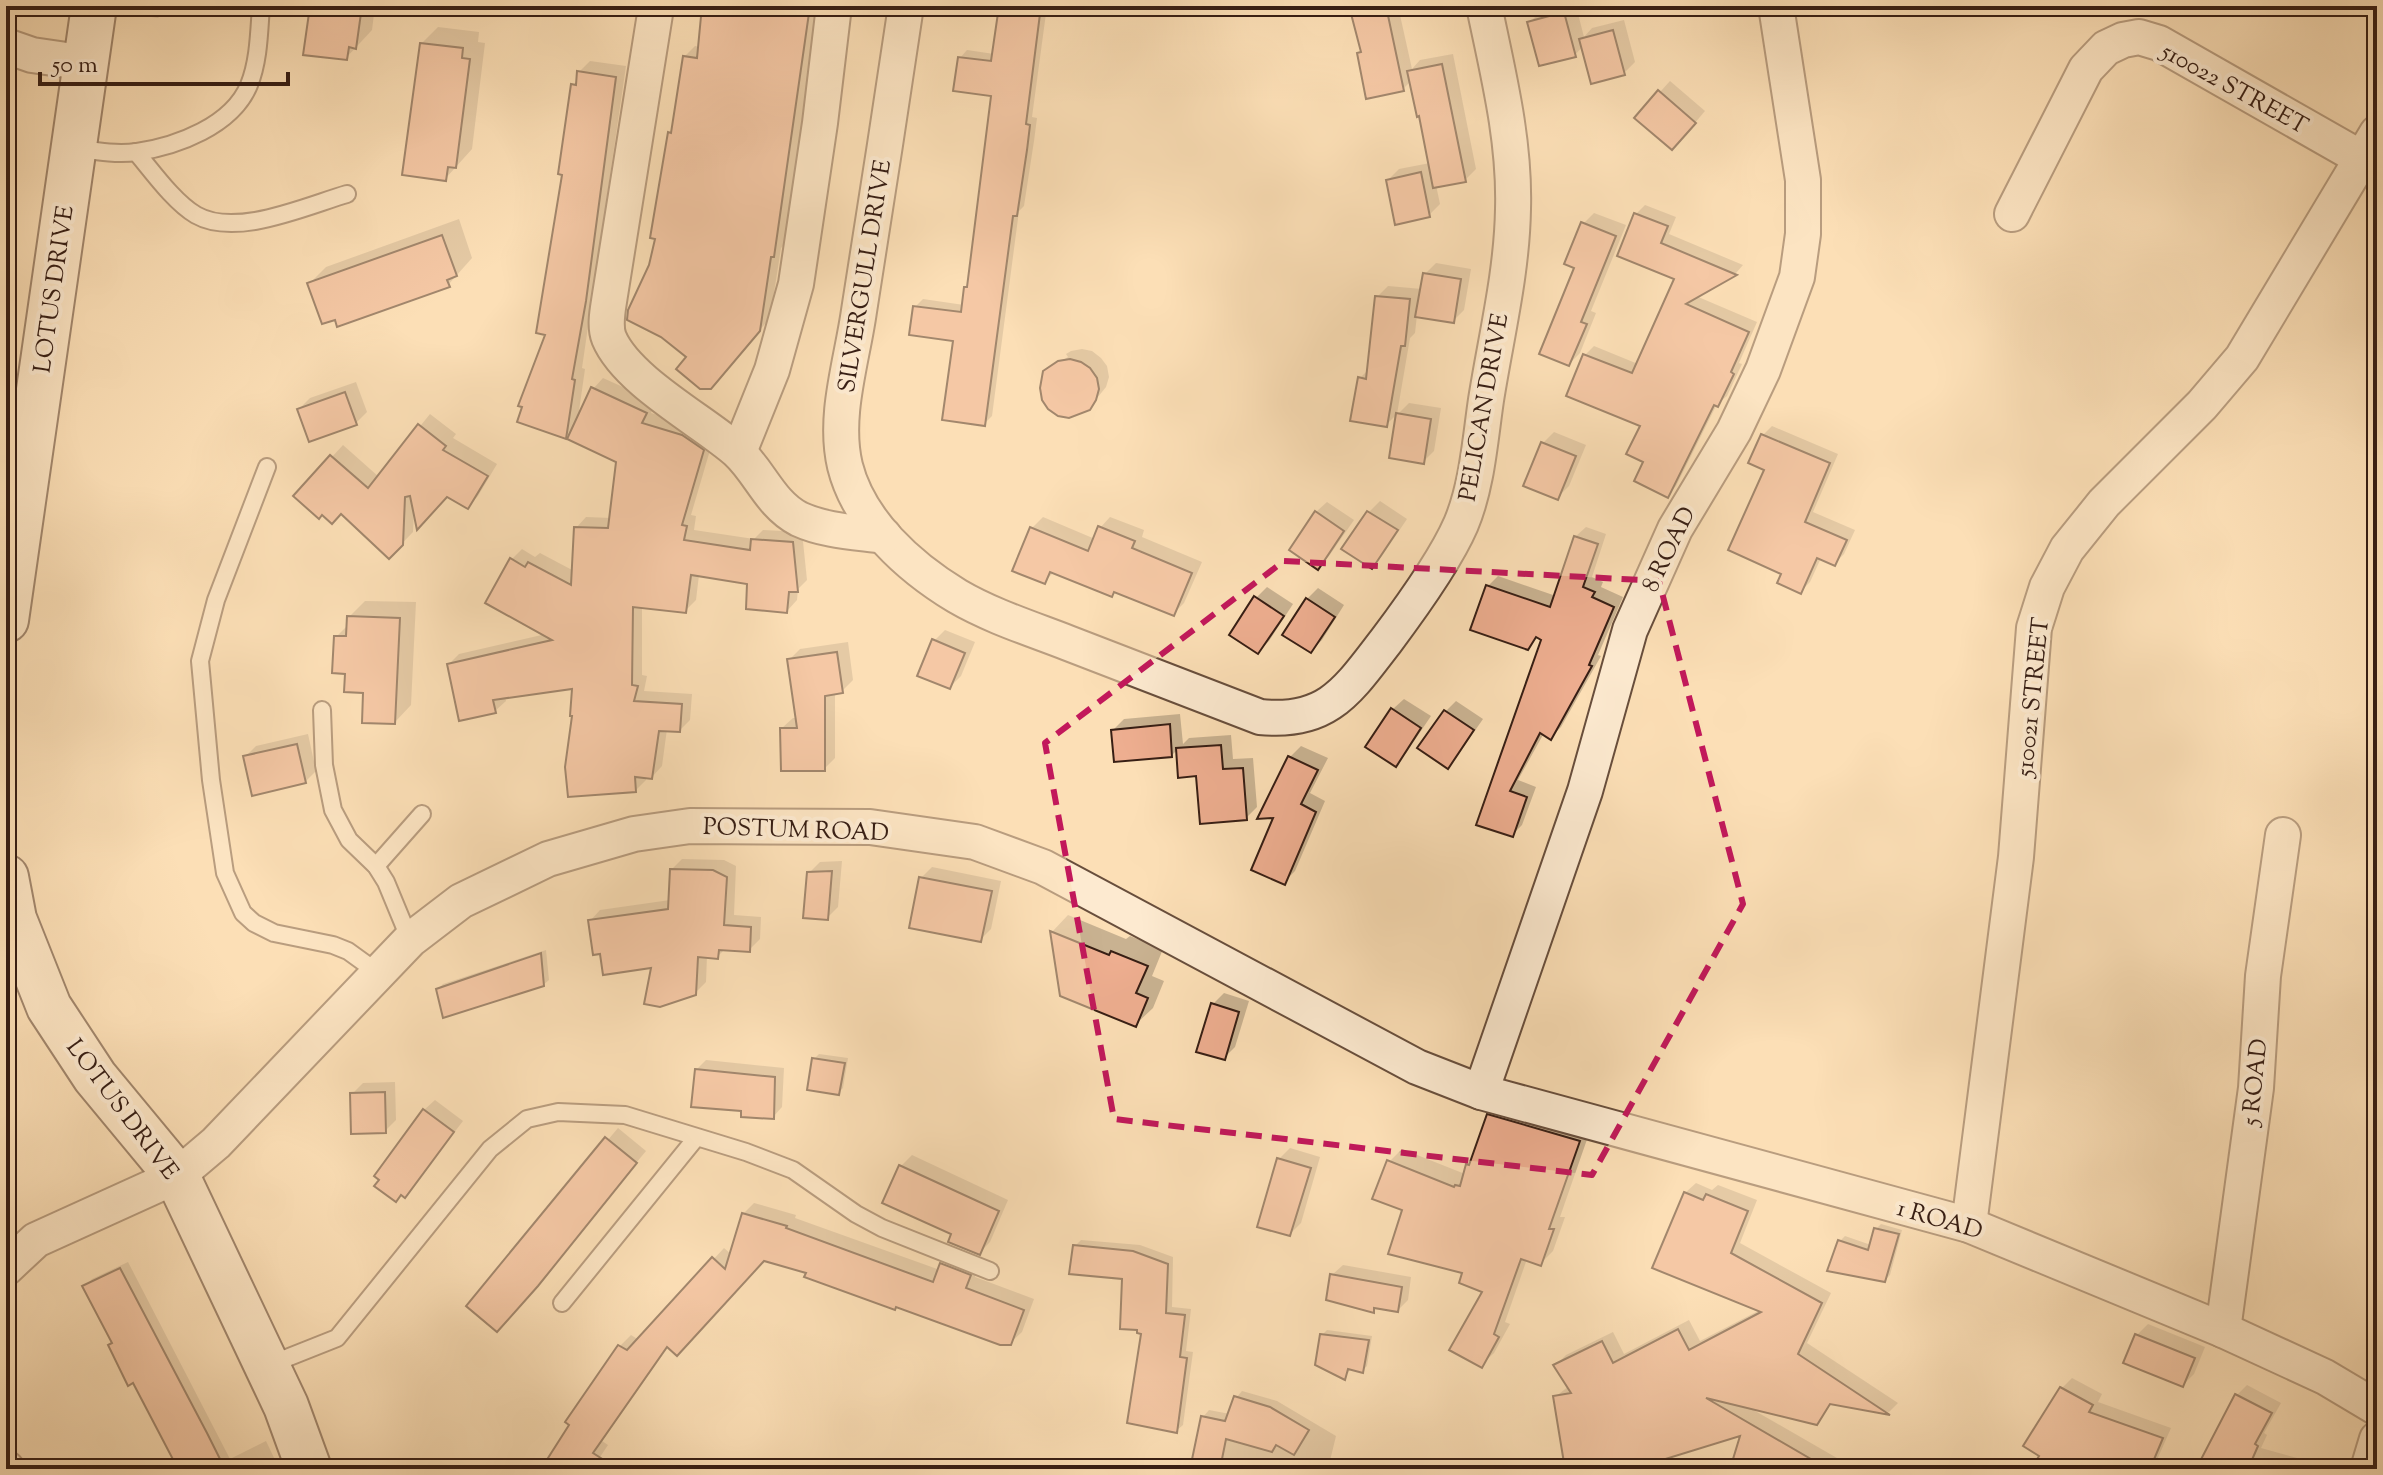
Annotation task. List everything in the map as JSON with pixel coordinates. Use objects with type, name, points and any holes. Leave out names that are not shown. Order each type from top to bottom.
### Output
[{"type":"street","name":"LOTUS DRIVE","points":[[6,620],[94,6]]},
{"type":"street","points":[[739,452],[772,370],[796,284],[834,6]]},
{"type":"street","name":"SILVERGULL DRIVE","points":[[884,536],[862,510],[846,468],[841,442],[845,387],[858,322],[906,6]]},
{"type":"street","name":"PELICAN DRIVE","points":[[884,536],[924,574],[959,597],[1260,717],[1281,719],[1310,715],[1331,704],[1357,679],[1437,566],[1461,524],[1476,470],[1505,287],[1513,210],[1506,109],[1484,6]]},
{"type":"street","name":"8 ROAD","points":[[1481,1092],[1585,791],[1630,630],[1675,529],[1734,431],[1763,370],[1797,277],[1803,234],[1803,180],[1776,6]]},
{"type":"street","points":[[655,14],[606,319],[608,337],[645,380],[678,409],[739,452],[770,495],[798,518],[833,530],[884,536]]},
{"type":"street","name":"510022 STREET","points":[[2012,214],[2086,69],[2106,48],[2123,40],[2139,37],[2159,43],[2369,146]]},
{"type":"street","points":[[6,46],[32,55],[87,63]]},
{"type":"street","name":"510021 STREET","points":[[1969,1225],[2016,857],[2034,628],[2047,587],[2067,549],[2104,503],[2202,405],[2242,358],[2369,146]]},
{"type":"street","name":"POSTUM ROAD","points":[[6,1268],[36,1240],[177,1176],[216,1143],[410,940],[461,901],[536,865],[634,834],[690,826],[870,827],[975,842],[1043,867],[1417,1067],[1481,1092]]},
{"type":"street","name":"5 ROAD","points":[[2223,1330],[2256,1088],[2263,976],[2283,835]]},
{"type":"street","name":"LOTUS DRIVE","points":[[6,877],[14,919],[49,1007],[95,1077],[177,1176],[267,1365],[309,1469]]},
{"type":"street","name":"1 ROAD","points":[[1481,1092],[1969,1225],[2223,1330],[2325,1377],[2377,1408]]},
{"type":"street","points":[[2368,1469],[2377,1439]]},
{"type":"lane","points":[[74,147],[102,152],[136,152],[175,142],[223,118],[249,86],[258,52],[261,6]]},
{"type":"lane","points":[[136,152],[196,215],[219,223],[258,221],[347,194]]},
{"type":"lane","points":[[267,467],[216,600],[200,661],[211,780],[225,873],[243,913],[254,923],[274,933],[341,948],[377,972]]},
{"type":"lane","points":[[322,710],[324,765],[333,810],[349,840],[376,866],[386,882],[410,940]]},
{"type":"lane","points":[[376,866],[422,814]]},
{"type":"lane","points":[[267,1365],[337,1338],[490,1149],[527,1119],[558,1112],[625,1115],[746,1152],[793,1170],[856,1214],[882,1228],[990,1271]]},
{"type":"lane","points":[[562,1303],[696,1138]]},
{"type":"highlighted area","points":[[1284,561],[1659,581],[1743,904],[1592,1175],[1114,1119],[1045,743]]},
{"type":"building","points":[[310,6],[362,6],[356,49],[349,47],[347,60],[303,55]]},
{"type":"building","points":[[702,6],[810,6],[774,257],[771,257],[760,331],[711,389],[700,389],[676,369],[686,357],[661,337],[627,320],[628,310],[649,265],[655,239],[650,238],[683,56],[697,58]]},
{"type":"building","points":[[999,6],[1041,6],[1026,124],[1030,125],[1027,150],[1017,216],[1013,216],[985,426],[942,420],[953,341],[909,335],[913,306],[961,312],[964,287],[967,287],[991,96],[953,91],[958,57],[991,61]]},
{"type":"building","points":[[1349,6],[1386,6],[1404,91],[1366,99],[1357,53],[1361,52]]},
{"type":"building","points":[[1564,12],[1576,57],[1539,66],[1527,22]]},
{"type":"building","points":[[1613,30],[1625,75],[1591,84],[1579,39]]},
{"type":"building","points":[[420,43],[463,48],[462,58],[470,59],[456,168],[448,167],[446,181],[402,175]]},
{"type":"building","points":[[1442,64],[1466,182],[1433,188],[1407,71]]},
{"type":"building","points":[[577,71],[616,77],[566,439],[517,422],[522,407],[518,406],[545,335],[536,333],[562,175],[558,174],[571,84],[576,85]]},
{"type":"building","points":[[1658,90],[1696,123],[1672,150],[1634,118]]},
{"type":"building","points":[[1421,172],[1430,217],[1395,225],[1386,180]]},
{"type":"building","points":[[1634,213],[1668,226],[1661,243],[1737,275],[1686,304],[1749,332],[1718,407],[1714,405],[1668,498],[1634,481],[1643,462],[1626,454],[1640,426],[1566,396],[1583,354],[1632,373],[1674,279],[1617,256]]},
{"type":"building","points":[[1581,222],[1616,236],[1581,322],[1587,324],[1569,366],[1539,354],[1574,268],[1564,264]]},
{"type":"building","points":[[442,235],[457,276],[447,280],[450,287],[337,327],[335,320],[322,324],[307,283]]},
{"type":"building","points":[[1423,273],[1461,279],[1454,323],[1415,317]]},
{"type":"building","points":[[1375,296],[1410,299],[1405,346],[1401,346],[1387,427],[1350,421],[1358,377],[1366,379]]},
{"type":"building","points":[[1070,359],[1090,368],[1097,378],[1099,389],[1090,410],[1069,418],[1058,416],[1048,409],[1042,400],[1040,388],[1043,371],[1058,361]]},
{"type":"building","points":[[591,387],[647,413],[642,423],[682,435],[704,450],[682,525],[687,526],[684,540],[750,550],[751,539],[793,542],[798,592],[789,592],[787,613],[746,609],[747,584],[691,575],[686,613],[633,607],[632,685],[638,686],[634,701],[682,704],[680,732],[659,731],[652,779],[635,777],[636,792],[568,797],[565,767],[572,716],[572,689],[493,700],[496,713],[459,721],[447,664],[552,640],[485,603],[510,558],[525,567],[528,562],[571,585],[574,527],[608,528],[616,462],[567,439]]},
{"type":"building","points":[[345,392],[357,425],[309,442],[297,409]]},
{"type":"building","points":[[1396,413],[1431,419],[1424,464],[1389,458]]},
{"type":"building","points":[[418,424],[446,446],[443,450],[488,476],[468,509],[447,497],[417,530],[410,496],[405,497],[403,545],[389,559],[341,514],[332,524],[322,515],[319,519],[293,496],[330,455],[368,488]]},
{"type":"building","points":[[1761,434],[1830,463],[1805,522],[1847,540],[1835,566],[1817,558],[1801,594],[1777,583],[1781,574],[1728,550],[1764,470],[1748,463]]},
{"type":"building","points":[[1541,442],[1576,456],[1558,500],[1523,486]]},
{"type":"building","points":[[1315,511],[1344,531],[1318,570],[1289,550]]},
{"type":"building","points":[[1367,511],[1398,530],[1372,569],[1341,549]]},
{"type":"building","points":[[1098,526],[1135,541],[1132,548],[1192,573],[1174,616],[1114,592],[1112,597],[1050,572],[1045,584],[1012,571],[1030,527],[1088,551]]},
{"type":"building","points":[[1574,536],[1598,544],[1583,587],[1595,592],[1592,597],[1614,607],[1589,665],[1592,666],[1551,740],[1540,733],[1510,791],[1527,797],[1513,837],[1476,825],[1541,640],[1536,637],[1528,650],[1470,630],[1486,585],[1550,607]]},
{"type":"building","points":[[1254,596],[1284,616],[1258,654],[1229,635]]},
{"type":"building","points":[[1306,598],[1335,617],[1311,653],[1282,635]]},
{"type":"building","points":[[347,616],[400,618],[395,724],[362,723],[363,693],[344,692],[345,674],[332,673],[334,636],[346,636]]},
{"type":"building","points":[[932,639],[965,653],[950,689],[917,676]]},
{"type":"building","points":[[837,652],[843,693],[825,696],[825,771],[781,771],[780,728],[797,728],[787,659]]},
{"type":"building","points":[[1391,708],[1421,728],[1396,767],[1365,747]]},
{"type":"building","points":[[1444,710],[1474,730],[1448,769],[1417,748]]},
{"type":"building","points":[[1170,724],[1172,757],[1114,762],[1111,730]]},
{"type":"building","points":[[297,744],[306,783],[252,796],[243,756]]},
{"type":"building","points":[[1221,745],[1223,769],[1243,768],[1247,820],[1200,824],[1196,776],[1178,778],[1176,748]]},
{"type":"building","points":[[1288,756],[1318,770],[1301,804],[1316,812],[1285,885],[1251,870],[1273,818],[1257,819]]},
{"type":"building","points":[[670,869],[713,870],[727,877],[724,925],[751,927],[750,952],[719,950],[718,959],[698,957],[696,995],[660,1007],[644,1004],[651,968],[603,975],[600,954],[593,955],[588,920],[668,909]]},
{"type":"building","points":[[832,871],[828,920],[803,918],[807,872]]},
{"type":"building","points":[[919,877],[992,891],[981,942],[909,928]]},
{"type":"building","points":[[1050,931],[1109,955],[1111,951],[1148,966],[1136,993],[1148,998],[1136,1027],[1060,996]]},
{"type":"building","points":[[541,953],[544,986],[443,1018],[436,989]]},
{"type":"building","points":[[1211,1003],[1239,1012],[1225,1060],[1196,1052]]},
{"type":"building","points":[[812,1058],[845,1063],[839,1095],[807,1090]]},
{"type":"building","points":[[695,1069],[775,1077],[774,1119],[741,1117],[741,1111],[691,1107]]},
{"type":"building","points":[[385,1092],[386,1133],[351,1134],[350,1093]]},
{"type":"building","points":[[423,1109],[454,1132],[405,1198],[401,1195],[396,1202],[374,1186],[379,1180],[374,1176]]},
{"type":"building","points":[[1487,1114],[1580,1141],[1549,1229],[1554,1229],[1541,1266],[1521,1259],[1494,1334],[1499,1337],[1482,1368],[1449,1350],[1482,1292],[1459,1283],[1462,1273],[1388,1254],[1402,1210],[1372,1199],[1387,1160],[1454,1187],[1460,1186]]},
{"type":"building","points":[[605,1137],[637,1163],[497,1332],[466,1306]]},
{"type":"building","points":[[1277,1158],[1311,1168],[1290,1236],[1257,1227]]},
{"type":"building","points":[[899,1165],[999,1211],[980,1255],[948,1242],[951,1234],[882,1203]]},
{"type":"building","points":[[1684,1192],[1703,1200],[1706,1194],[1748,1211],[1731,1253],[1822,1303],[1798,1354],[1890,1415],[1830,1404],[1817,1425],[1706,1398],[1828,1469],[1730,1469],[1740,1436],[1633,1469],[1565,1469],[1553,1396],[1571,1393],[1553,1365],[1602,1341],[1613,1363],[1678,1329],[1689,1350],[1761,1312],[1652,1268]]},
{"type":"building","points":[[742,1213],[787,1226],[933,1282],[940,1263],[971,1275],[966,1288],[1024,1310],[1011,1345],[1000,1345],[896,1307],[895,1310],[804,1277],[806,1273],[764,1261],[677,1356],[667,1347],[593,1453],[618,1469],[541,1469],[569,1425],[565,1422],[618,1345],[627,1350],[712,1257],[725,1269]]},
{"type":"building","points":[[1874,1228],[1899,1234],[1885,1282],[1827,1271],[1838,1240],[1868,1250]]},
{"type":"building","points":[[1073,1245],[1133,1251],[1168,1264],[1166,1313],[1185,1315],[1180,1357],[1187,1358],[1177,1433],[1127,1423],[1141,1334],[1137,1330],[1120,1329],[1122,1279],[1069,1274]]},
{"type":"building","points":[[120,1268],[225,1469],[178,1469],[133,1383],[128,1386],[108,1345],[112,1343],[82,1286]]},
{"type":"building","points":[[1330,1274],[1402,1287],[1398,1312],[1374,1308],[1374,1313],[1326,1300]]},
{"type":"building","points":[[1320,1334],[1369,1340],[1363,1373],[1348,1369],[1345,1380],[1315,1365]]},
{"type":"building","points":[[2135,1334],[2195,1358],[2183,1387],[2123,1363]]},
{"type":"building","points":[[2060,1387],[2093,1405],[2089,1412],[2163,1438],[2150,1469],[2031,1469],[2039,1456],[2023,1446]]},
{"type":"building","points":[[2235,1394],[2272,1413],[2255,1444],[2258,1446],[2248,1469],[2196,1469]]},
{"type":"building","points":[[1234,1396],[1270,1407],[1309,1430],[1294,1455],[1276,1445],[1272,1452],[1226,1439],[1220,1469],[1190,1469],[1201,1416],[1225,1421]]}]
